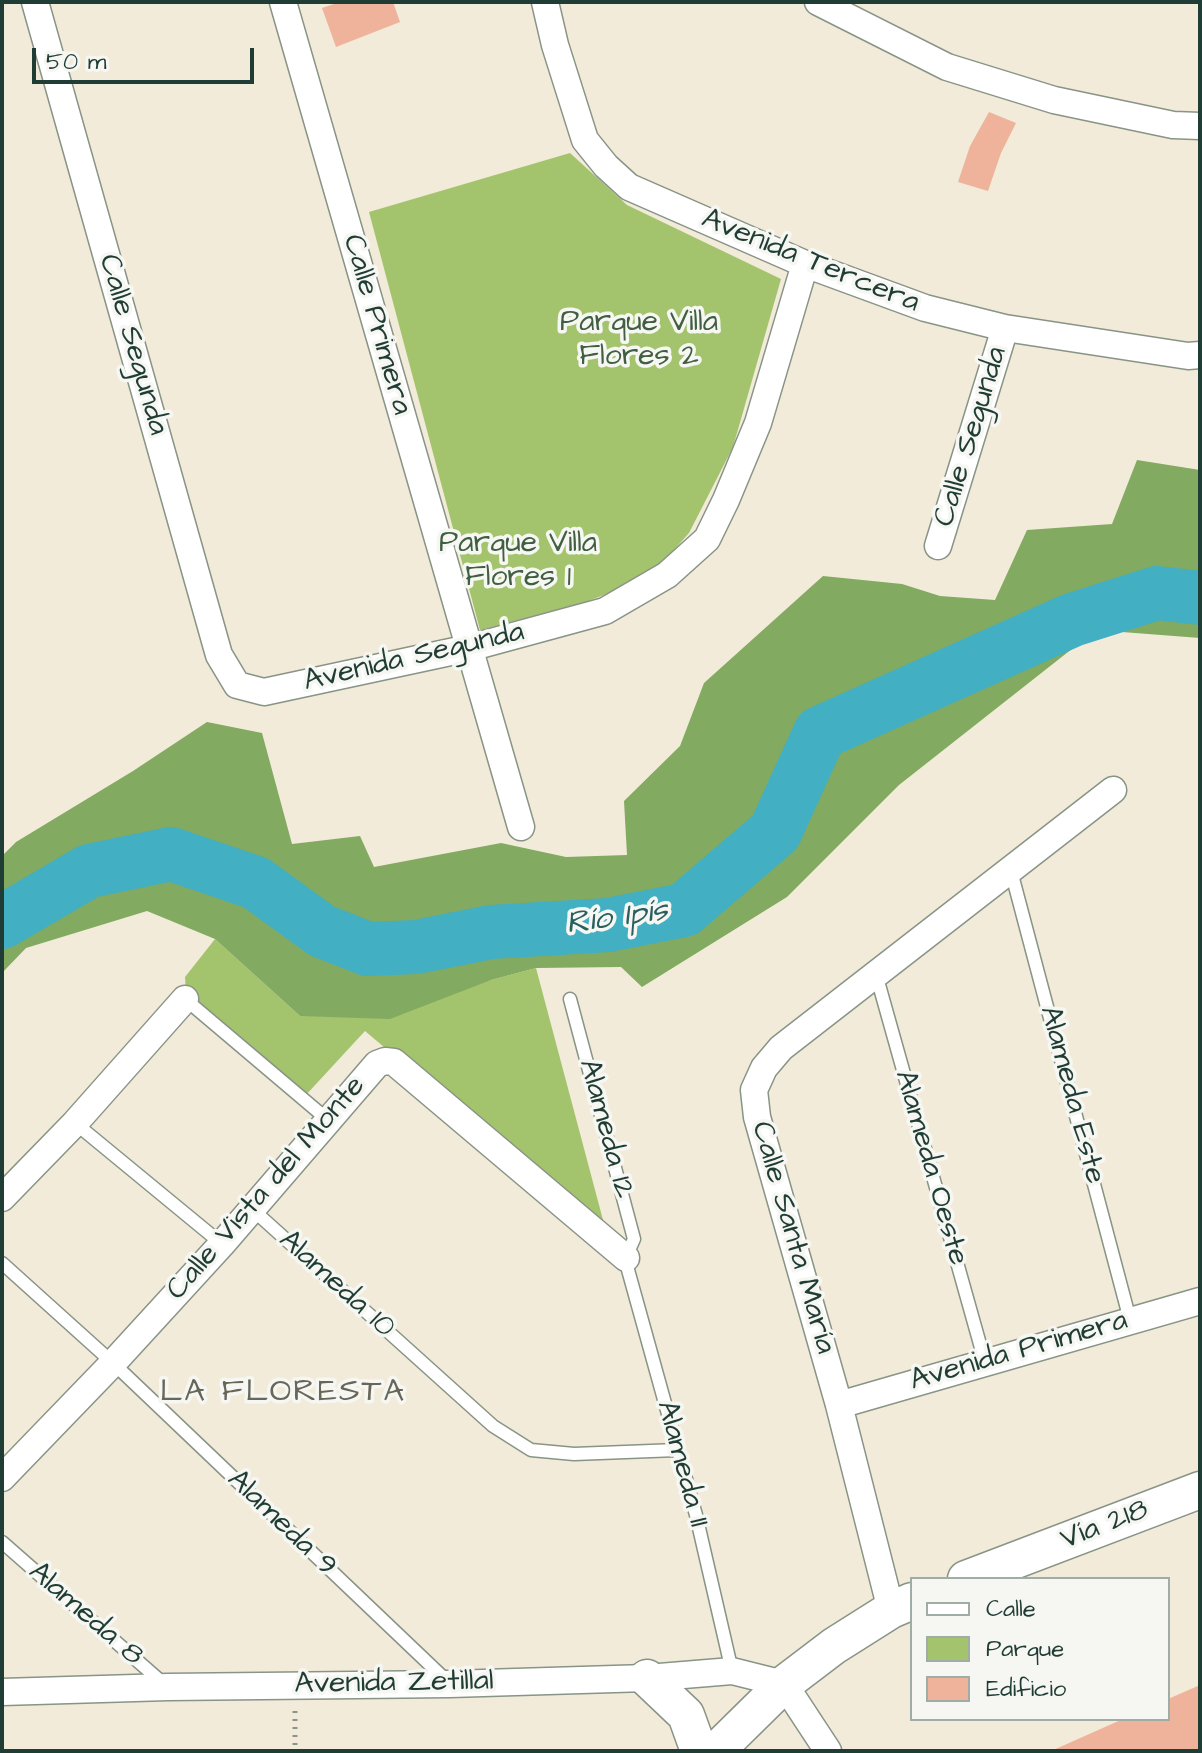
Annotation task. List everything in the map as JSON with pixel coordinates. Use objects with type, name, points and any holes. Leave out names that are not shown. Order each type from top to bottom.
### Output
[{"type":"main road","name":"Vía 218","points":[[971,1577],[1200,1490]]},
{"type":"main road","points":[[716,1751],[784,1684],[834,1646],[902,1606]]},
{"type":"main road","points":[[647,1678],[686,1715],[699,1751]]},
{"type":"street","name":"Calle Segunda","points":[[35,2],[219,655],[237,685]]},
{"type":"street","name":"Calle Primera","points":[[283,2],[521,827]]},
{"type":"street","name":"Avenida Tercera","points":[[545,2],[585,140],[606,166],[629,187],[805,264],[925,308],[1005,328],[1188,356],[1200,355]]},
{"type":"street","points":[[818,2],[947,67],[1054,100],[1173,125],[1200,126]]},
{"type":"street","name":"Avenida Segunda","points":[[237,685],[264,692],[469,648],[605,611],[667,575],[707,539],[758,423],[805,264]]},
{"type":"street","name":"Calle Segunda","points":[[938,546],[1005,328]]},
{"type":"street","name":"Calle Santa María","points":[[902,1606],[839,1405],[757,1117],[754,1090],[764,1068],[781,1048],[1113,790]]},
{"type":"street","points":[[2,1198],[75,1123],[185,999]]},
{"type":"street","name":"Calle Vista del Monte","points":[[4,1470],[113,1363],[222,1244],[377,1064],[385,1061],[394,1062],[626,1258]]},
{"type":"street","name":"Avenida Primera","points":[[839,1405],[1200,1301]]},
{"type":"street","name":"Avenida Zetillal","points":[[2,1692],[450,1684],[647,1678],[732,1671],[784,1684]]},
{"type":"street","points":[[784,1684],[828,1751]]},
{"type":"lane","name":"Alameda Este","points":[[1011,871],[1130,1320]]},
{"type":"lane","name":"Alameda Oeste","points":[[876,974],[985,1362]]},
{"type":"lane","points":[[185,999],[328,1120]]},
{"type":"lane","name":"Alameda 12","points":[[570,999],[634,1239],[626,1258]]},
{"type":"lane","points":[[75,1123],[222,1244]]},
{"type":"lane","name":"Alameda 10","points":[[252,1209],[493,1426],[531,1450],[574,1454],[677,1450]]},
{"type":"lane","name":"Alameda 11","points":[[626,1258],[696,1515],[732,1671]]},
{"type":"lane","name":"Alameda 9","points":[[2,1263],[113,1363],[450,1684]]},
{"type":"lane","name":"Alameda 8","points":[[2,1542],[168,1687]]},
{"type":"path","points":[[294,1686],[295,1751]]},
{"type":"green space","name":"Parque Villa Flores 2","points":[[570,153],[627,205],[781,279],[733,447],[689,533],[657,569],[604,595],[480,630],[369,212]]},
{"type":"green space","points":[[1137,460],[1200,470],[1200,638],[1096,630],[899,785],[787,897],[642,987],[621,967],[536,968],[491,980],[390,1019],[300,1016],[215,939],[147,911],[26,948],[2,973],[2,856],[16,842],[207,722],[262,733],[292,844],[360,836],[374,867],[501,843],[566,857],[627,855],[624,801],[680,746],[704,683],[823,576],[902,584],[940,596],[995,600],[1027,530],[1112,524]]},
{"type":"green space","points":[[215,939],[300,1016],[491,980],[536,968],[607,1235],[365,1031],[305,1096],[186,992],[185,977]]},
{"type":"building","points":[[340,2],[393,2],[400,22],[336,47],[322,8]]},
{"type":"building","points":[[989,112],[1016,123],[1001,153],[988,191],[958,182],[970,146]]},
{"type":"building","points":[[1200,1685],[1200,1751],[1051,1751],[1118,1721],[1170,1721],[1170,1698]]},
{"type":"waterway","name":"Río Ipís","points":[[2,922],[89,871],[171,854],[256,883],[322,931],[368,949],[416,947],[491,932],[608,925],[684,910],[775,832],[820,733],[1072,620],[1157,593],[1200,598]]},
{"type":"district","name":"LA FLORESTA","points":[[283,1393]]},
{"type":"park label","name":"Parque Villa Flores 1","points":[[518,562]]}]
